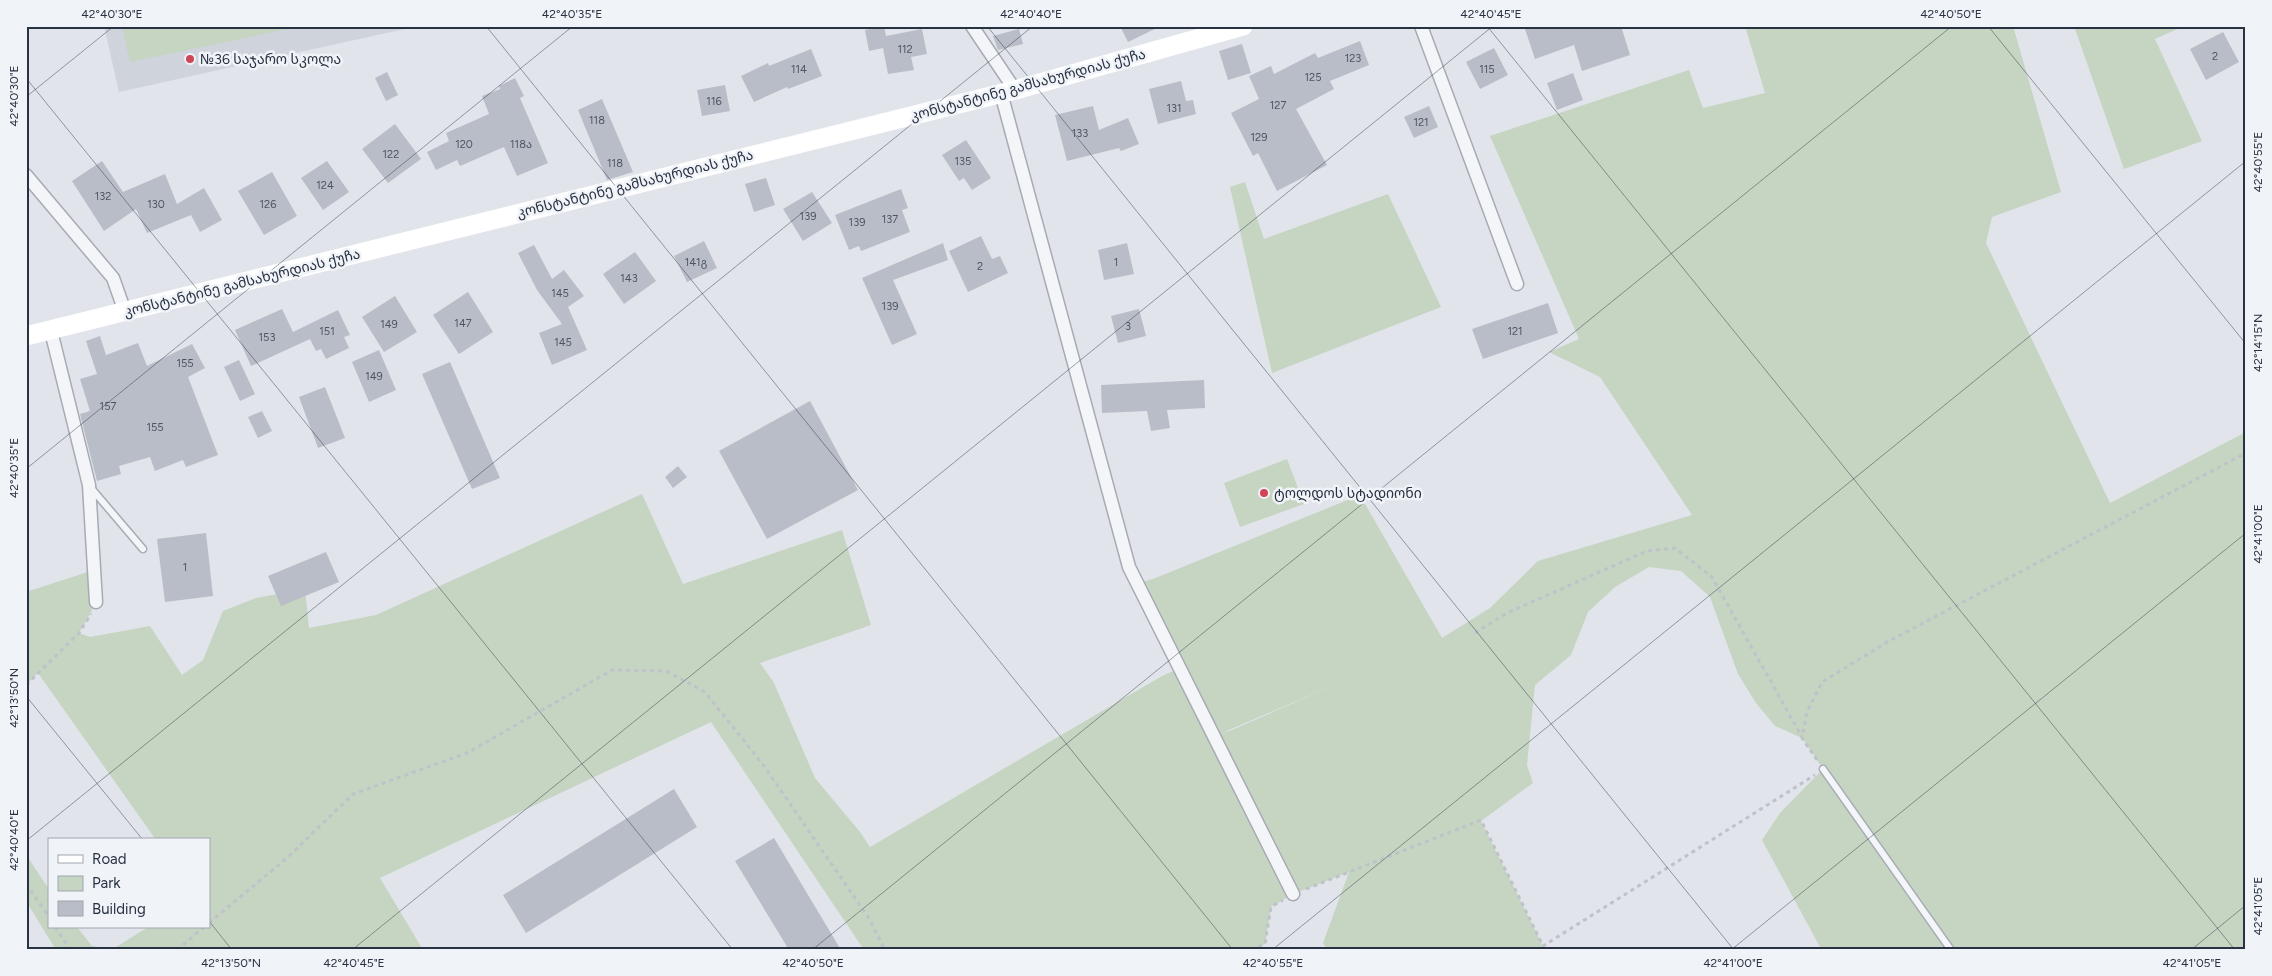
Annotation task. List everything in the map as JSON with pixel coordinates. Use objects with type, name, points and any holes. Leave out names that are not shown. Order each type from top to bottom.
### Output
[{"type":"street","points":[[972,26],[1008,91],[1129,567],[1293,894]]},
{"type":"street","name":"კონსტანტინე გამსახურდიას ქუჩა","points":[[26,336],[1008,91],[1243,26]]},
{"type":"street","points":[[1421,26],[1517,284]]},
{"type":"street","points":[[26,175],[112,278],[125,312]]},
{"type":"street","points":[[51,331],[89,485],[96,602]]},
{"type":"lane","points":[[89,485],[143,549]]},
{"type":"lane","points":[[1823,769],[1951,950]]},
{"type":"path","points":[[1802,738],[1807,712],[1822,682],[1889,641],[2246,453]]},
{"type":"path","points":[[1251,950],[1265,944],[1271,907],[1293,894],[1481,820],[1542,946],[1823,769],[1802,738],[1712,578],[1675,548],[1647,551],[1507,613],[1474,633]]},
{"type":"path","points":[[26,685],[79,633],[89,618],[96,602]]},
{"type":"path","points":[[210,923],[287,858],[353,794],[467,753],[612,670],[666,671],[705,692],[764,766],[868,917],[886,950]]},
{"type":"path","points":[[26,884],[48,916]]},
{"type":"path","points":[[56,928],[70,950]]},
{"type":"path","points":[[176,950],[203,928]]},
{"type":"shaded area","name":"№36 საჯარო სკოლა","points":[[104,26],[418,26],[119,92]]},
{"type":"green space","points":[[122,26],[302,26],[130,62]]},
{"type":"green space","points":[[1745,26],[2013,26],[2061,192],[1992,217],[1986,243],[2110,503],[2246,432],[2246,950],[1814,950],[1820,947],[1762,840],[1780,813],[1823,769],[1802,738],[1775,726],[1756,703],[1738,674],[1710,597],[1681,571],[1649,567],[1615,587],[1588,612],[1571,655],[1535,685],[1527,765],[1533,783],[1481,821],[1543,946],[1534,950],[1327,950],[1323,943],[1349,872],[1293,894],[1271,907],[1265,944],[1251,950],[864,950],[711,722],[380,878],[423,950],[56,950],[26,901],[26,855],[48,888],[48,928],[78,928],[92,946],[113,949],[146,928],[210,928],[210,838],[155,838],[38,673],[26,685],[26,592],[94,570],[94,604],[79,633],[90,637],[150,626],[182,675],[203,660],[223,611],[256,598],[305,589],[309,628],[376,615],[642,494],[683,584],[842,530],[871,625],[760,663],[774,683],[815,778],[860,832],[870,847],[1162,676],[1180,668],[1137,583],[1153,579],[1360,495],[1442,638],[1490,608],[1538,561],[1692,515],[1600,377],[1549,352],[1579,339],[1490,136],[1689,70],[1703,108],[1765,93]],"holes":[[[1341,682],[1232,730],[1222,733]]]},
{"type":"green space","points":[[2074,26],[2184,26],[2155,39],[2202,141],[2124,169]]},
{"type":"green space","points":[[1245,182],[1264,239],[1388,194],[1441,307],[1272,373],[1230,187]]},
{"type":"green space","name":"ტოლდოს სტადიონი","points":[[1287,459],[1304,504],[1240,527],[1224,483]]},
{"type":"building","points":[[884,26],[886,36],[922,29],[927,54],[911,57],[914,70],[888,74],[883,48],[869,51],[865,30]]},
{"type":"building","points":[[1120,26],[1161,26],[1128,42]]},
{"type":"building","points":[[1524,26],[1621,26],[1630,55],[1582,71],[1574,45],[1535,59]]},
{"type":"building","points":[[1019,29],[1023,44],[998,50],[993,36]]},
{"type":"building","points":[[2223,32],[2239,62],[2206,80],[2190,49]]},
{"type":"building","points":[[1360,41],[1369,65],[1330,81],[1334,89],[1296,109],[1327,165],[1277,191],[1258,153],[1253,156],[1231,113],[1259,99],[1249,76],[1271,66],[1274,74],[1315,53],[1318,58]]},
{"type":"building","points":[[1242,44],[1251,73],[1228,80],[1219,51]]},
{"type":"building","points":[[1494,48],[1508,75],[1480,89],[1466,62]]},
{"type":"building","points":[[811,49],[822,76],[788,89],[787,87],[754,102],[741,76],[768,63],[769,66]]},
{"type":"building","points":[[387,72],[398,95],[386,101],[375,78]]},
{"type":"building","points":[[1573,73],[1583,100],[1557,110],[1547,83]]},
{"type":"building","points":[[515,78],[524,96],[520,98],[548,163],[517,176],[504,147],[460,166],[457,160],[436,170],[427,152],[449,141],[446,133],[489,114],[482,96],[500,89],[499,86]]},
{"type":"building","points":[[1181,81],[1186,101],[1193,100],[1196,114],[1158,124],[1149,89]]},
{"type":"building","points":[[725,85],[730,111],[702,116],[697,90]]},
{"type":"building","points":[[602,99],[633,172],[607,180],[578,110]]},
{"type":"building","points":[[1093,106],[1099,130],[1128,118],[1139,144],[1121,151],[1119,148],[1067,161],[1055,115]]},
{"type":"building","points":[[1429,106],[1438,127],[1414,138],[1404,117]]},
{"type":"building","points":[[395,124],[421,159],[388,183],[362,149]]},
{"type":"building","points":[[966,140],[991,178],[972,190],[964,178],[959,181],[942,155]]},
{"type":"building","points":[[102,161],[123,192],[165,174],[177,204],[204,188],[222,220],[200,232],[191,215],[147,233],[136,209],[104,231],[72,181]]},
{"type":"building","points":[[327,161],[349,192],[323,210],[301,178]]},
{"type":"building","points":[[272,172],[297,216],[264,235],[238,191]]},
{"type":"building","points":[[766,178],[775,205],[754,212],[745,184]]},
{"type":"building","points":[[901,189],[908,208],[902,210],[910,232],[861,251],[859,246],[849,250],[835,215]]},
{"type":"building","points":[[812,192],[832,223],[803,241],[783,209]]},
{"type":"building","points":[[981,236],[992,259],[1000,256],[1008,273],[968,292],[949,251]]},
{"type":"building","points":[[704,241],[717,268],[687,282],[674,256]]},
{"type":"building","points":[[943,243],[948,260],[893,280],[917,334],[892,345],[862,278]]},
{"type":"building","points":[[1127,243],[1134,274],[1104,280],[1098,250]]},
{"type":"building","points":[[534,245],[552,279],[564,270],[584,296],[568,307],[587,350],[552,365],[539,333],[562,324],[537,290],[518,253]]},
{"type":"building","points":[[635,252],[656,281],[624,304],[603,274]]},
{"type":"building","points":[[468,292],[493,332],[459,354],[433,315]]},
{"type":"building","points":[[395,296],[417,332],[384,352],[362,317]]},
{"type":"building","points":[[1548,303],[1558,333],[1483,359],[1472,329]]},
{"type":"building","points":[[282,309],[293,332],[338,310],[350,335],[344,337],[349,348],[326,359],[321,349],[316,351],[310,339],[251,366],[235,330]]},
{"type":"building","points":[[1139,309],[1146,336],[1118,343],[1111,316]]},
{"type":"building","points":[[100,336],[106,355],[138,343],[147,366],[192,344],[205,368],[188,377],[218,455],[186,467],[183,460],[155,471],[150,457],[119,466],[121,474],[97,481],[80,414],[90,411],[80,379],[97,374],[86,341]]},
{"type":"building","points":[[379,350],[396,390],[369,402],[352,362]]},
{"type":"building","points":[[239,360],[255,394],[240,401],[224,367]]},
{"type":"building","points":[[450,362],[500,478],[472,489],[422,374]]},
{"type":"building","points":[[1204,380],[1205,408],[1167,410],[1170,428],[1151,431],[1147,411],[1102,413],[1101,385]]},
{"type":"building","points":[[325,387],[345,438],[318,448],[299,397]]},
{"type":"building","points":[[810,401],[858,490],[767,539],[719,451]]},
{"type":"building","points":[[262,411],[272,431],[258,438],[248,417]]},
{"type":"building","points":[[678,466],[687,477],[673,488],[665,477]]},
{"type":"building","points":[[206,533],[213,596],[165,602],[157,539]]},
{"type":"building","points":[[326,552],[339,582],[281,606],[268,576]]},
{"type":"building","points":[[674,789],[697,827],[526,933],[503,895]]},
{"type":"building","points":[[774,838],[841,950],[789,950],[735,861]]},
{"type":"place","name":"№36 საჯარო სკოლა","points":[[190,59]]},
{"type":"place","name":"ტოლდოს სტადიონი","points":[[1264,493]]}]
